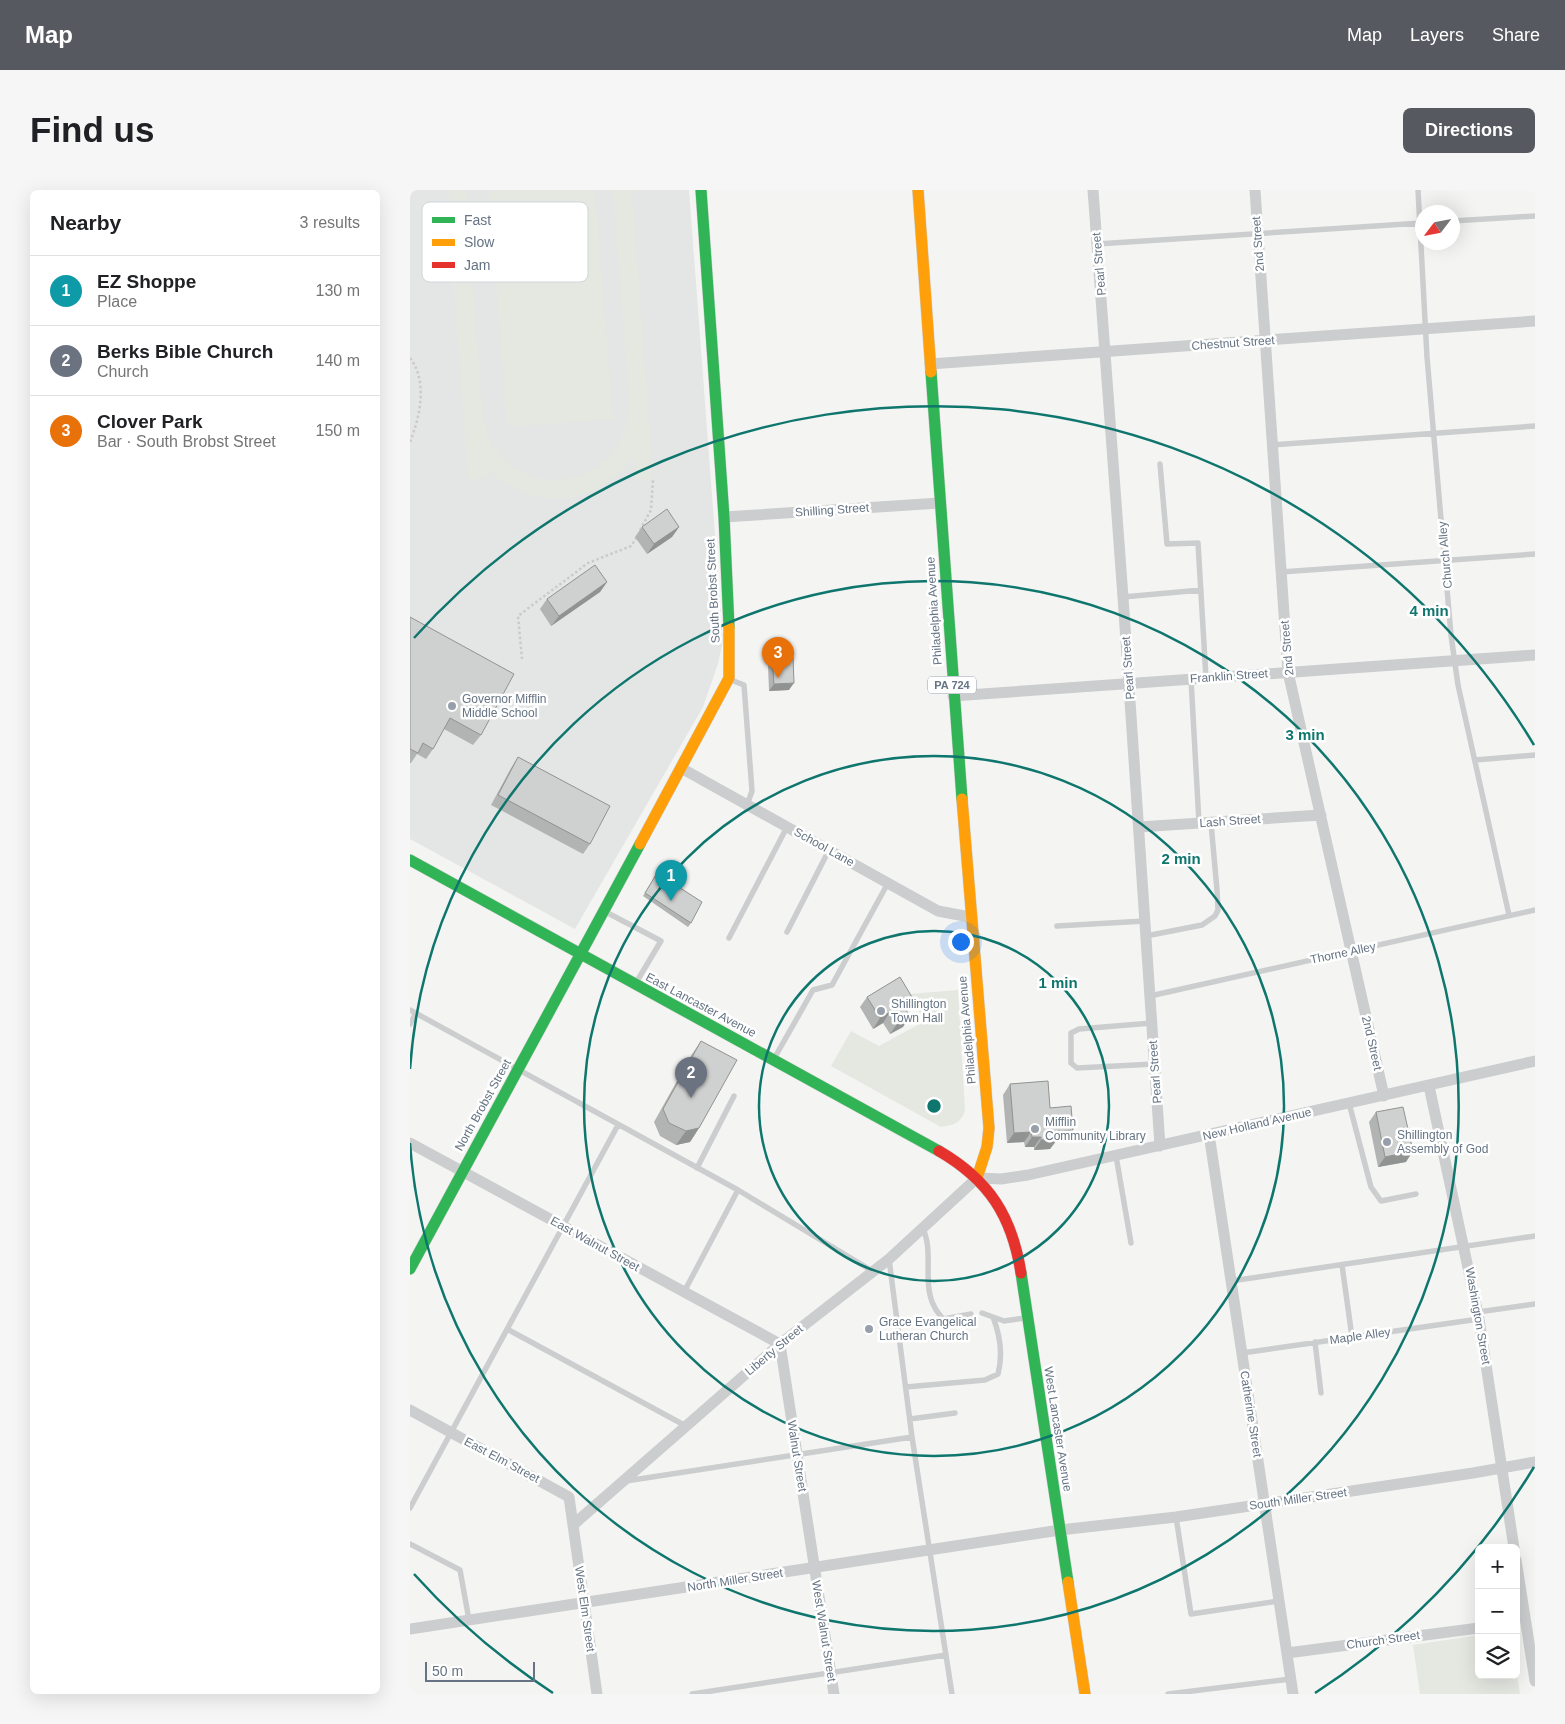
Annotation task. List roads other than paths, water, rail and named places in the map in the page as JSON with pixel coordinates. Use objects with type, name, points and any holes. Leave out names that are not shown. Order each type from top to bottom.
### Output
[{"type":"main road","name":"South Brobst Street","points":[[580,954],[728,678],[730,653],[724,517],[701,190]]},
{"type":"main road","name":"Philadelphia Avenue","points":[[918,190],[953,696],[989,1128],[986,1147],[977,1178]]},
{"type":"main road","name":"East Lancaster Avenue","points":[[410,860],[634,985],[942,1152],[977,1178]]},
{"type":"main road","name":"North Brobst Street","points":[[410,1269],[580,954]]},
{"type":"main road","name":"West Lancaster Avenue","points":[[977,1178],[994,1198],[1014,1240],[1028,1317],[1085,1694]]},
{"type":"street","name":"Pearl Street","points":[[1092,190],[1106,352],[1160,1146]]},
{"type":"street","name":"2nd Street","points":[[1255,190],[1288,672],[1384,1096]]},
{"type":"street","name":"Chestnut Street","points":[[930,364],[1535,321]]},
{"type":"street","name":"Shilling Street","points":[[724,517],[940,503]]},
{"type":"street","name":"Franklin Street","points":[[953,696],[1535,655]]},
{"type":"street","name":"School Lane","points":[[681,768],[938,911],[970,917]]},
{"type":"street","name":"Lash Street","points":[[1139,827],[1321,815]]},
{"type":"street","name":"New Holland Avenue","points":[[977,1178],[1001,1179],[1028,1175],[1535,1061]]},
{"type":"street","name":"Washington Street","points":[[1429,1086],[1478,1315],[1513,1544]]},
{"type":"street","name":"Catherine Street","points":[[1209,1134],[1293,1694]]},
{"type":"street","name":"East Walnut Street","points":[[410,1143],[780,1344]]},
{"type":"street","name":"Liberty Street","points":[[573,1525],[780,1344],[874,1272],[977,1178]]},
{"type":"street","name":"Walnut Street","points":[[780,1344],[814,1568]]},
{"type":"street","name":"East Elm Street","points":[[410,1410],[569,1497],[573,1525]]},
{"type":"street","name":"South Miller Street","points":[[1060,1530],[1176,1517],[1474,1473],[1535,1462]]},
{"type":"street","name":"West Elm Street","points":[[573,1525],[597,1694]]},
{"type":"street","name":"North Miller Street","points":[[410,1629],[1060,1530]]},
{"type":"street","name":"West Walnut Street","points":[[814,1568],[834,1694]]},
{"type":"street","points":[[1520,1586],[1535,1681]]},
{"type":"street","name":"Church Street","points":[[1287,1653],[1475,1629]]},
{"type":"lane","name":"Church Alley","points":[[1418,190],[1420,205]]},
{"type":"lane","points":[[1460,221],[1535,216]]},
{"type":"lane","points":[[1097,244],[1415,223]]},
{"type":"lane","name":"Church Alley","points":[[1423,250],[1426,330],[1454,661],[1509,915]]},
{"type":"lane","points":[[1271,445],[1535,426]]},
{"type":"lane","points":[[1160,464],[1167,544],[1198,543],[1206,678]]},
{"type":"lane","points":[[1281,572],[1535,554]]},
{"type":"lane","points":[[1123,597],[1201,590]]},
{"type":"lane","points":[[728,678],[744,685],[752,791],[748,805]]},
{"type":"lane","points":[[1191,679],[1199,824]]},
{"type":"lane","points":[[1474,760],[1535,755]]},
{"type":"lane","points":[[1146,936],[1202,925],[1209,922],[1218,910],[1211,823]]},
{"type":"lane","points":[[729,938],[788,827]]},
{"type":"lane","points":[[787,932],[829,850]]},
{"type":"lane","points":[[774,1060],[813,990],[832,985],[888,883]]},
{"type":"lane","points":[[602,910],[661,941],[634,985]]},
{"type":"lane","name":"Thorne Alley","points":[[1150,996],[1535,910]]},
{"type":"lane","points":[[1057,926],[1145,921]]},
{"type":"lane","points":[[410,1010],[738,1190],[874,1272]]},
{"type":"lane","points":[[410,1024],[416,1013]]},
{"type":"lane","points":[[1152,1022],[1078,1029],[1071,1033],[1069,1038],[1071,1063],[1077,1068],[1154,1064]]},
{"type":"lane","points":[[697,1168],[734,1096]]},
{"type":"lane","points":[[1349,1103],[1371,1187],[1377,1197],[1381,1201],[1416,1194]]},
{"type":"lane","points":[[410,1508],[618,1125]]},
{"type":"lane","points":[[1116,1156],[1131,1243]]},
{"type":"lane","points":[[684,1292],[738,1190]]},
{"type":"lane","points":[[923,1229],[928,1240],[928,1273],[933,1306],[944,1319],[971,1314]]},
{"type":"lane","points":[[1231,1281],[1465,1248],[1535,1236]]},
{"type":"lane","points":[[889,1259],[912,1437],[952,1694]]},
{"type":"lane","points":[[1342,1265],[1352,1337]]},
{"type":"lane","name":"Maple Alley","points":[[1242,1353],[1352,1337],[1535,1304]]},
{"type":"lane","points":[[982,1313],[1004,1321],[1028,1317]]},
{"type":"lane","points":[[906,1387],[985,1380],[998,1374],[1001,1360],[998,1330],[993,1317]]},
{"type":"lane","points":[[506,1329],[686,1426]]},
{"type":"lane","points":[[1314,1342],[1321,1392]]},
{"type":"lane","points":[[910,1419],[955,1414]]},
{"type":"lane","points":[[622,1482],[912,1437]]},
{"type":"lane","points":[[1176,1517],[1192,1614],[1279,1601]]},
{"type":"lane","points":[[410,1544],[460,1570],[468,1620]]},
{"type":"lane","points":[[692,1694],[716,1692],[946,1655]]},
{"type":"lane","points":[[1168,1694],[1291,1679]]},
{"type":"place","name":"Clover Park","points":[[778,678]]},
{"type":"place","name":"Governor Mifflin Middle School","points":[[452,706]]},
{"type":"place","name":"EZ Shoppe","points":[[671,901]]},
{"type":"place","name":"Shillington Town Hall","points":[[881,1011]]},
{"type":"place","name":"Berks Bible Church","points":[[691,1098]]},
{"type":"place","name":"Mifflin Community Library","points":[[1035,1129]]},
{"type":"place","name":"Shillington Assembly of God","points":[[1387,1142]]},
{"type":"place","name":"Grace Evangelical Lutheran Church","points":[[869,1329]]}]
